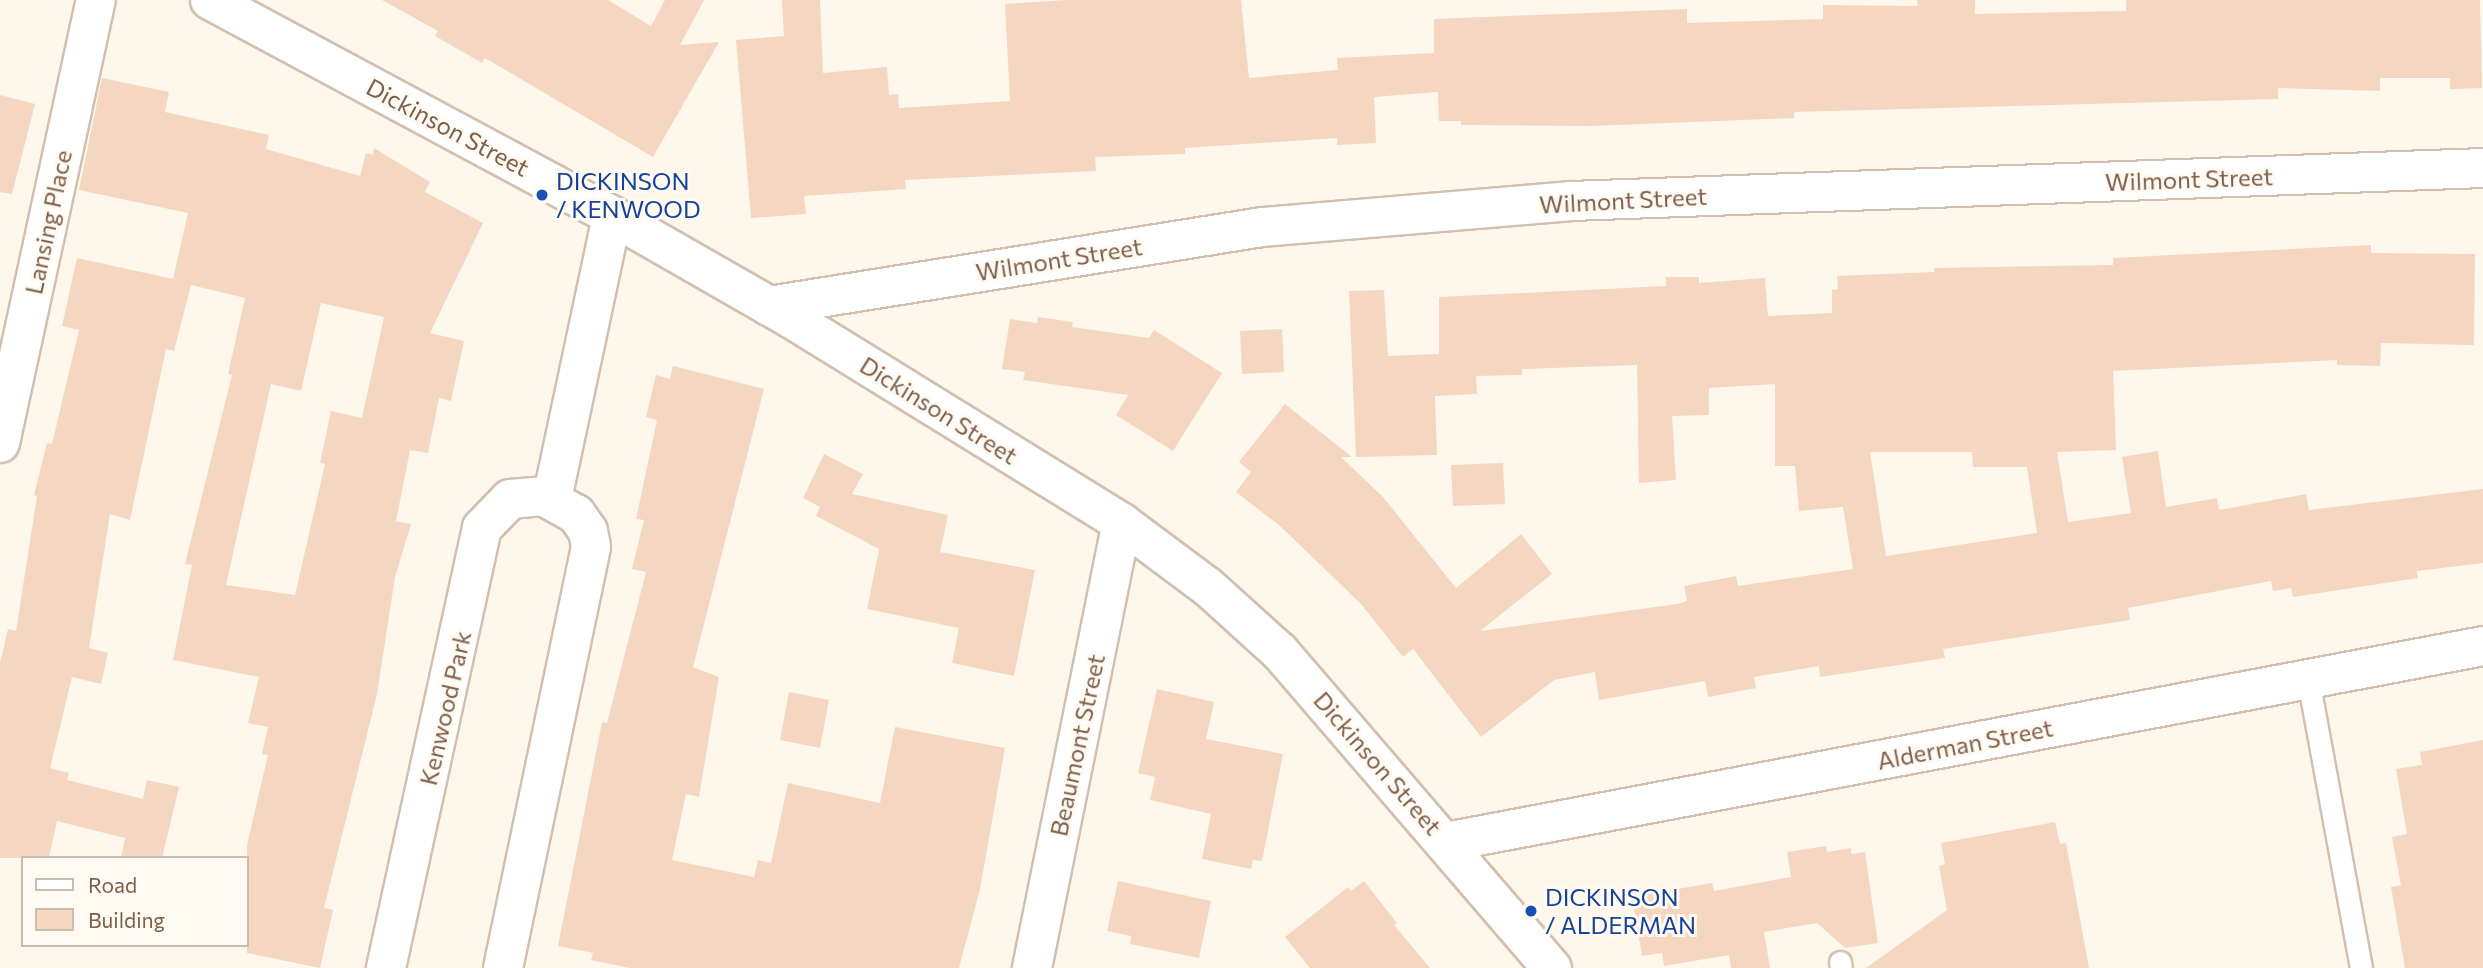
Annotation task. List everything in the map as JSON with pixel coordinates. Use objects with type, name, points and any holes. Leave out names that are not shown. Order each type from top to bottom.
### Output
[{"type":"street","name":"Lansing Place","points":[[0,443],[96,0]]},
{"type":"street","name":"Dickinson Street","points":[[210,0],[612,216],[769,306],[1122,523],[1208,587],[1280,652],[1552,968]]},
{"type":"street","name":"Wilmont Street","points":[[769,306],[1262,227],[1544,203],[2483,169]]},
{"type":"street","points":[[503,968],[589,563],[591,547],[583,522],[568,506],[552,499],[612,216]]},
{"type":"street","name":"Kenwood Park","points":[[386,968],[482,528],[510,499],[552,499]]},
{"type":"street","name":"Beaumont Street","points":[[1031,968],[1122,523]]},
{"type":"street","name":"Alderman Street","points":[[1446,842],[2483,646]]},
{"type":"lane","points":[[2308,679],[2361,968]]},
{"type":"building","points":[[382,0],[608,0],[651,26],[665,0],[704,0],[680,45],[719,42],[653,157],[485,58],[482,63],[435,36],[438,31]]},
{"type":"building","points":[[782,0],[820,0],[823,73],[887,67],[889,95],[898,94],[899,108],[1010,101],[1005,4],[1067,0],[1241,0],[1249,78],[1338,70],[1337,58],[1434,53],[1434,19],[1687,9],[1687,23],[1823,19],[1823,5],[1918,6],[1917,0],[1975,0],[1975,14],[2126,11],[2126,0],[2480,0],[2482,88],[2450,89],[2450,78],[2380,78],[2380,91],[2278,88],[2278,99],[1794,112],[1794,118],[1591,126],[1461,125],[1461,121],[1439,121],[1438,92],[1374,97],[1376,143],[1337,145],[1337,138],[1185,148],[1185,154],[1095,157],[1096,171],[905,180],[906,189],[804,196],[806,214],[751,218],[736,40],[784,36]]},
{"type":"building","points":[[102,78],[169,92],[165,112],[269,135],[266,149],[360,176],[366,153],[373,155],[374,148],[430,182],[425,192],[483,223],[430,333],[464,341],[451,401],[439,398],[428,453],[410,450],[396,521],[411,524],[395,577],[377,694],[324,908],[333,910],[320,968],[247,953],[247,845],[268,755],[262,754],[268,727],[248,723],[259,677],[173,660],[192,565],[185,564],[232,375],[228,374],[245,298],[191,285],[174,351],[166,349],[130,520],[110,514],[89,648],[108,653],[101,684],[72,677],[50,768],[69,773],[67,780],[143,799],[147,780],[179,787],[162,856],[121,856],[125,838],[57,821],[49,856],[0,858],[0,663],[8,629],[16,631],[37,496],[34,495],[47,443],[52,444],[79,330],[62,326],[77,258],[173,279],[188,213],[79,190]],"holes":[[[321,303],[384,317],[362,418],[331,411],[320,463],[325,464],[295,595],[226,585],[271,384],[301,391]]]},
{"type":"building","points":[[0,95],[35,104],[12,194],[0,192]]},
{"type":"building","points":[[2371,245],[2371,253],[2475,254],[2474,345],[2381,343],[2380,366],[2337,365],[2337,360],[2113,371],[2116,450],[2057,452],[2068,522],[2131,513],[2122,457],[2158,451],[2166,507],[2217,498],[2219,510],[2306,494],[2309,510],[2483,489],[2483,563],[2417,571],[2418,578],[2293,597],[2291,588],[2273,591],[2271,581],[2128,608],[2130,620],[1943,649],[1945,658],[1820,677],[1819,666],[1754,677],[1756,688],[1708,697],[1705,681],[1599,700],[1595,672],[1554,680],[1481,737],[1413,649],[1403,657],[1361,604],[1280,526],[1236,492],[1251,472],[1239,462],[1285,404],[1352,457],[1341,457],[1383,497],[1456,588],[1521,534],[1552,574],[1480,631],[1677,604],[1687,601],[1684,586],[1736,576],[1738,586],[1853,569],[1843,507],[1799,511],[1795,466],[1775,466],[1775,384],[1709,388],[1709,415],[1672,416],[1676,480],[1639,483],[1637,365],[1522,369],[1522,375],[1476,376],[1477,394],[1435,396],[1437,455],[1356,457],[1349,291],[1384,290],[1388,356],[1439,354],[1439,297],[1666,286],[1666,277],[1699,277],[1699,283],[1765,278],[1768,316],[1832,313],[1832,290],[1838,289],[1837,276],[1935,272],[1934,268],[2113,265],[2113,258]],"holes":[[[1870,452],[1972,452],[1973,467],[2027,467],[2037,533],[1886,556]]]},
{"type":"building","points":[[1038,317],[1073,322],[1072,327],[1149,338],[1154,330],[1222,373],[1173,451],[1116,415],[1128,395],[1023,380],[1025,372],[1002,369],[1010,319],[1037,323]]},
{"type":"building","points":[[1282,329],[1284,372],[1242,374],[1240,331]]},
{"type":"building","points":[[673,366],[764,389],[693,667],[719,677],[699,797],[686,794],[672,860],[754,877],[758,860],[771,863],[788,783],[880,803],[895,727],[1005,748],[980,889],[959,968],[630,968],[591,960],[593,953],[558,946],[602,722],[607,723],[646,572],[632,569],[644,520],[636,519],[657,420],[646,417],[656,375],[670,379]]},
{"type":"building","points":[[824,454],[863,474],[852,494],[948,515],[940,552],[1035,570],[1014,676],[952,663],[959,628],[867,609],[879,549],[816,516],[820,507],[803,498]]},
{"type":"building","points":[[1503,463],[1505,504],[1453,506],[1451,465]]},
{"type":"building","points":[[1157,689],[1214,702],[1206,739],[1283,754],[1262,861],[1253,860],[1251,869],[1202,859],[1211,814],[1150,800],[1155,777],[1138,773]]},
{"type":"building","points":[[789,692],[829,700],[820,748],[780,740]]},
{"type":"building","points":[[2483,740],[2483,968],[2405,968],[2391,887],[2401,885],[2392,837],[2407,834],[2396,769],[2422,765],[2420,752]]},
{"type":"building","points":[[2055,822],[2060,844],[2066,843],[2089,968],[1866,968],[1947,910],[1939,866],[1945,864],[1941,843]]},
{"type":"building","points":[[1826,846],[1827,852],[1851,848],[1851,854],[1865,852],[1878,943],[1845,948],[1817,923],[1764,932],[1770,968],[1731,968],[1729,955],[1664,966],[1662,953],[1642,956],[1632,897],[1712,883],[1714,891],[1791,877],[1787,852]]},
{"type":"building","points":[[1118,881],[1211,901],[1199,958],[1130,944],[1131,936],[1107,931]]},
{"type":"building","points":[[1364,881],[1397,923],[1394,925],[1430,968],[1310,968],[1285,937],[1348,887],[1351,891]]},
{"type":"place","name":"DICKINSON / KENWOOD","points":[[542,195]]},
{"type":"place","name":"DICKINSON / ALDERMAN","points":[[1531,911]]}]
